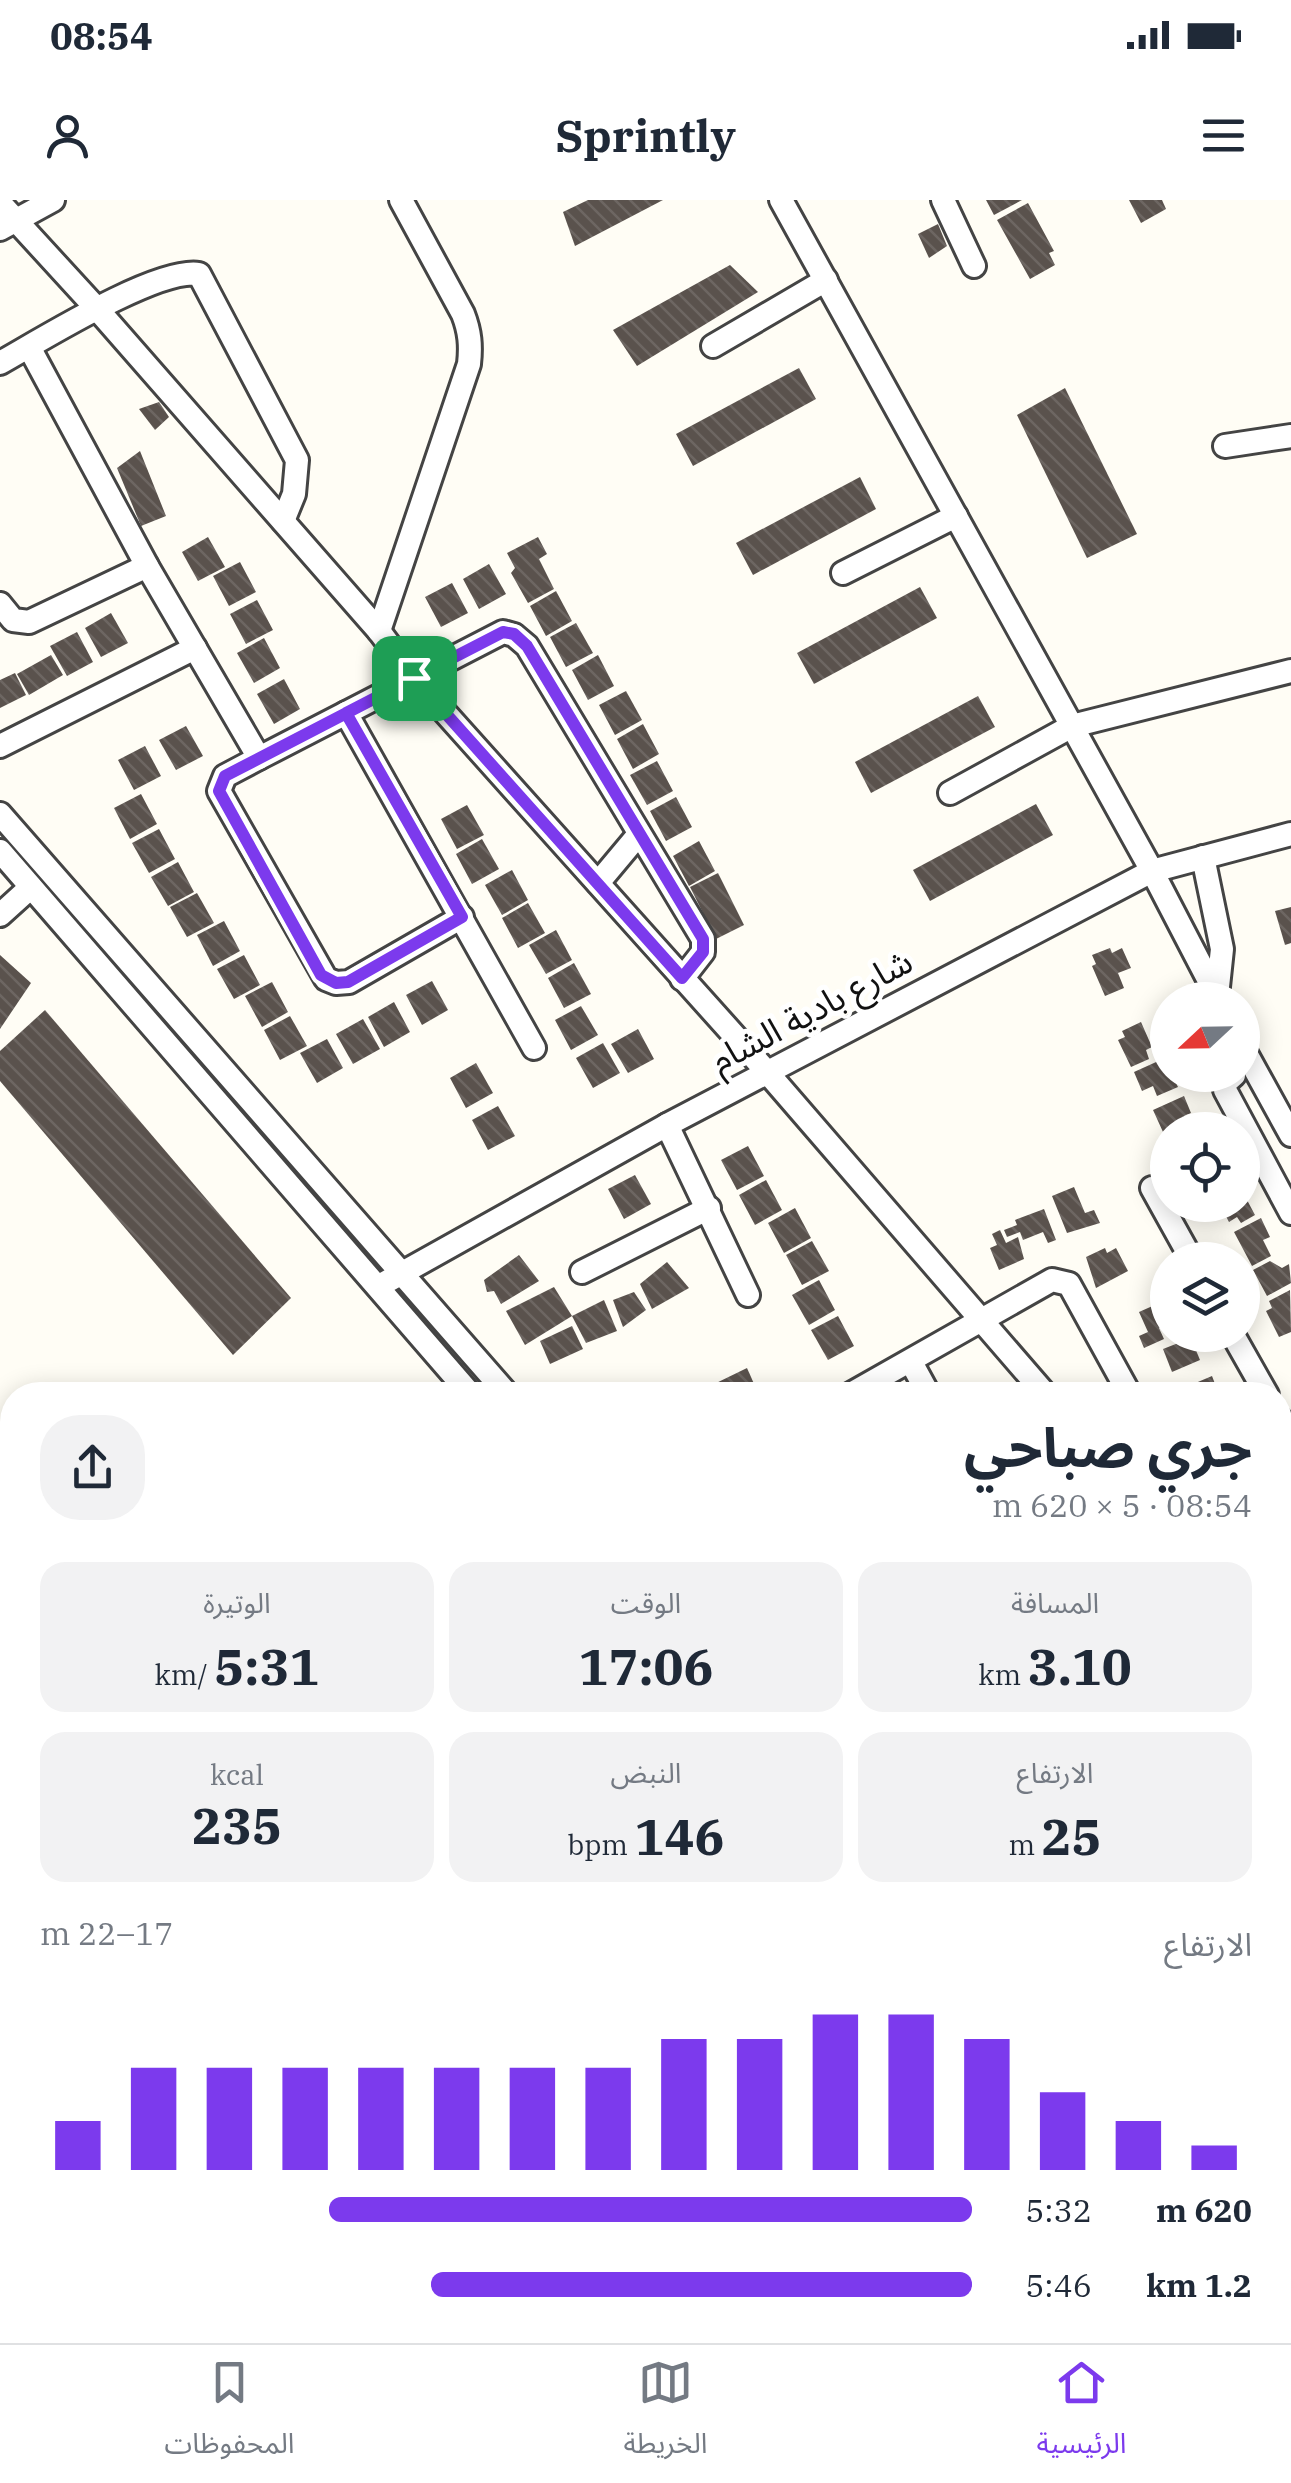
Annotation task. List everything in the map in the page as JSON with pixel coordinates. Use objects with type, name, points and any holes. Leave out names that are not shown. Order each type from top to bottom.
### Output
[{"type":"street","points":[[53,200],[5,217],[98,310],[379,631],[414,678],[768,1072],[1035,1382]]},
{"type":"street","points":[[379,631],[471,350],[470,330],[463,314],[401,200]]},
{"type":"street","points":[[943,200],[974,266]]},
{"type":"street","points":[[786,201],[1210,982]]},
{"type":"street","points":[[0,363],[148,283],[184,272],[199,274],[298,460],[294,494],[283,522]]},
{"type":"street","points":[[712,346],[826,280]]},
{"type":"street","points":[[29,347],[147,566],[259,758]]},
{"type":"street","points":[[1225,446],[1291,436]]},
{"type":"street","points":[[842,573],[956,516]]},
{"type":"street","points":[[0,604],[13,620],[30,622],[147,566]]},
{"type":"street","points":[[462,917],[348,982],[326,979],[219,791],[225,776],[503,632],[522,639],[703,939],[703,952],[682,978]]},
{"type":"street","points":[[0,746],[195,648]]},
{"type":"street","points":[[950,793],[1072,726],[1291,671]]},
{"type":"street","points":[[346,713],[534,1048]]},
{"type":"street","points":[[0,814],[497,1382]]},
{"type":"street","points":[[598,883],[640,834]]},
{"type":"street","name":"شارع بادية الشام","points":[[378,1286],[668,1125],[1152,870],[1291,834]]},
{"type":"street","points":[[0,850],[460,1382]]},
{"type":"street","points":[[1203,857],[1222,949],[1219,982]]},
{"type":"street","points":[[0,915],[31,887]]},
{"type":"street","points":[[196,1076],[214,1059]]},
{"type":"street","points":[[1260,1089],[1291,1135]]},
{"type":"street","points":[[1226,1092],[1291,1213]]},
{"type":"street","points":[[668,1125],[748,1295]]},
{"type":"street","points":[[582,1272],[709,1208]]},
{"type":"street","points":[[873,1382],[1052,1280],[1069,1284],[1123,1382]]},
{"type":"street","points":[[1242,1352],[1259,1382]]},
{"type":"street","points":[[911,1362],[922,1382]]},
{"type":"building","points":[[588,200],[663,200],[575,246],[563,212]]},
{"type":"building","points":[[986,200],[1022,200],[994,215]]},
{"type":"building","points":[[1129,200],[1162,200],[1166,209],[1141,223]]},
{"type":"building","points":[[1028,203],[1054,251],[1049,253],[1055,265],[1030,279],[997,220]]},
{"type":"building","points":[[938,224],[947,246],[929,258],[918,234]]},
{"type":"building","points":[[730,265],[758,292],[637,366],[613,330]]},
{"type":"building","points":[[799,368],[816,399],[693,466],[676,434]]},
{"type":"building","points":[[1065,388],[1137,534],[1087,558],[1017,415]]},
{"type":"building","points":[[159,402],[169,417],[155,430],[139,409]]},
{"type":"building","points":[[140,451],[166,516],[141,526],[117,468]]},
{"type":"building","points":[[860,477],[876,509],[753,575],[736,543]]},
{"type":"building","points":[[208,537],[225,567],[198,581],[182,552]]},
{"type":"building","points":[[538,537],[547,554],[539,559],[554,589],[528,603],[511,573],[515,568],[507,553]]},
{"type":"building","points":[[240,562],[256,592],[229,606],[213,576]]},
{"type":"building","points":[[489,564],[506,594],[479,609],[463,579]]},
{"type":"building","points":[[452,583],[468,613],[441,627],[425,597]]},
{"type":"building","points":[[920,587],[937,618],[814,684],[797,653]]},
{"type":"building","points":[[556,591],[572,621],[546,636],[530,606]]},
{"type":"building","points":[[257,600],[273,630],[246,644],[230,614]]},
{"type":"building","points":[[111,613],[128,643],[101,657],[85,628]]},
{"type":"building","points":[[576,623],[593,653],[566,667],[550,637]]},
{"type":"building","points":[[77,632],[93,662],[67,676],[50,646]]},
{"type":"building","points":[[264,638],[280,668],[254,683],[237,653]]},
{"type":"building","points":[[51,655],[63,675],[29,695],[17,674]]},
{"type":"building","points":[[598,655],[614,686],[588,700],[572,670]]},
{"type":"building","points":[[15,673],[26,695],[0,708],[0,680]]},
{"type":"building","points":[[284,679],[300,709],[274,724],[257,694]]},
{"type":"building","points":[[626,691],[642,720],[615,735],[599,705]]},
{"type":"building","points":[[978,696],[995,727],[871,793],[855,762]]},
{"type":"building","points":[[643,724],[659,754],[633,769],[617,739]]},
{"type":"building","points":[[186,726],[203,756],[176,770],[159,740]]},
{"type":"building","points":[[145,746],[161,776],[134,790],[118,760]]},
{"type":"building","points":[[657,761],[673,791],[647,805],[630,775]]},
{"type":"building","points":[[141,794],[157,824],[130,839],[114,808]]},
{"type":"building","points":[[676,797],[692,827],[666,841],[650,811]]},
{"type":"building","points":[[1036,804],[1053,835],[930,901],[913,870]]},
{"type":"building","points":[[467,805],[484,835],[457,849],[441,819]]},
{"type":"building","points":[[159,829],[175,859],[149,873],[132,843]]},
{"type":"building","points":[[482,839],[499,869],[472,884],[456,854]]},
{"type":"building","points":[[699,841],[715,871],[689,886],[673,856]]},
{"type":"building","points":[[178,862],[194,892],[168,906],[151,877]]},
{"type":"building","points":[[512,870],[528,900],[502,915],[485,885]]},
{"type":"building","points":[[718,873],[744,925],[716,939],[690,887]]},
{"type":"building","points":[[197,893],[214,923],[187,937],[170,907]]},
{"type":"building","points":[[528,903],[545,933],[518,948],[502,918]]},
{"type":"building","points":[[1291,907],[1291,943],[1285,945],[1275,911]]},
{"type":"building","points":[[224,921],[240,951],[213,966],[197,935]]},
{"type":"building","points":[[556,930],[572,960],[546,974],[529,945]]},
{"type":"building","points":[[1110,948],[1112,953],[1122,948],[1131,968],[1118,973],[1124,988],[1105,996],[1092,966],[1096,964],[1092,955]]},
{"type":"building","points":[[0,955],[31,983],[0,1029]]},
{"type":"building","points":[[244,955],[260,985],[234,999],[217,969]]},
{"type":"building","points":[[574,963],[591,994],[564,1008],[548,978]]},
{"type":"building","points":[[432,981],[448,1010],[422,1025],[406,995]]},
{"type":"building","points":[[272,982],[288,1012],[262,1027],[245,996]]},
{"type":"building","points":[[394,1002],[410,1032],[384,1047],[368,1017]]},
{"type":"building","points":[[581,1006],[598,1035],[571,1050],[555,1020]]},
{"type":"building","points":[[45,1010],[291,1298],[233,1355],[0,1081],[0,1051]]},
{"type":"building","points":[[290,1016],[307,1046],[280,1060],[264,1030]]},
{"type":"building","points":[[363,1019],[380,1049],[353,1064],[336,1034]]},
{"type":"building","points":[[1141,1022],[1150,1042],[1146,1050],[1149,1059],[1131,1067],[1118,1040],[1125,1037],[1122,1031]]},
{"type":"building","points":[[638,1029],[654,1059],[628,1073],[611,1044]]},
{"type":"building","points":[[327,1039],[343,1068],[317,1083],[300,1053]]},
{"type":"building","points":[[603,1043],[620,1073],[593,1088],[576,1058]]},
{"type":"building","points":[[476,1063],[493,1093],[466,1108],[450,1078]]},
{"type":"building","points":[[1150,1065],[1150,1087],[1142,1091],[1134,1072]]},
{"type":"building","points":[[1184,1096],[1191,1112],[1154,1112]]},
{"type":"building","points":[[498,1106],[515,1136],[488,1150],[472,1120]]},
{"type":"building","points":[[748,1146],[764,1176],[737,1190],[721,1160]]},
{"type":"building","points":[[635,1175],[651,1204],[624,1219],[608,1189]]},
{"type":"building","points":[[766,1180],[782,1210],[755,1225],[739,1195]]},
{"type":"building","points":[[1074,1187],[1085,1213],[1094,1210],[1100,1223],[1067,1233],[1052,1196]]},
{"type":"building","points":[[795,1208],[811,1238],[784,1253],[768,1223]]},
{"type":"building","points":[[1044,1209],[1056,1240],[1048,1243],[1043,1232],[1023,1240],[1020,1232],[1007,1237],[1004,1230],[1017,1225],[1015,1220]]},
{"type":"building","points":[[1260,1219],[1270,1237],[1263,1240],[1271,1256],[1260,1262],[1260,1242],[1239,1242],[1234,1232],[1260,1222]]},
{"type":"building","points":[[1000,1230],[1006,1243],[1018,1237],[1024,1259],[999,1270],[990,1248],[997,1245],[992,1234]]},
{"type":"building","points":[[812,1241],[829,1271],[802,1285],[786,1255]]},
{"type":"building","points":[[1105,1248],[1107,1253],[1116,1248],[1128,1271],[1096,1288],[1086,1257]]},
{"type":"building","points":[[519,1255],[539,1281],[501,1304],[494,1291],[487,1292],[484,1280]]},
{"type":"building","points":[[1270,1261],[1282,1268],[1289,1264],[1291,1283],[1267,1296],[1260,1283],[1260,1266]]},
{"type":"building","points":[[667,1262],[689,1288],[652,1309],[640,1284]]},
{"type":"building","points":[[819,1280],[835,1310],[809,1325],[792,1295]]},
{"type":"building","points":[[554,1287],[572,1316],[525,1345],[506,1311]]},
{"type":"building","points":[[1290,1290],[1291,1332],[1279,1337],[1266,1311],[1272,1308],[1269,1301]]},
{"type":"building","points":[[634,1292],[646,1310],[623,1327],[613,1300]]},
{"type":"building","points":[[604,1300],[617,1331],[586,1343],[572,1316]]},
{"type":"building","points":[[1150,1307],[1150,1345],[1144,1348],[1139,1336],[1148,1332],[1139,1312]]},
{"type":"building","points":[[838,1316],[854,1346],[828,1360],[811,1330]]},
{"type":"building","points":[[572,1326],[583,1349],[550,1364],[540,1341]]},
{"type":"building","points":[[1164,1352],[1197,1352],[1200,1360],[1172,1372]]},
{"type":"building","points":[[747,1368],[753,1382],[718,1382]]},
{"type":"route","points":[[414,678],[259,758],[225,776],[219,791],[321,975],[336,983],[348,982],[462,917],[346,713],[503,632],[514,634],[527,646],[703,939],[703,952],[682,978],[598,883],[414,678]]}]
